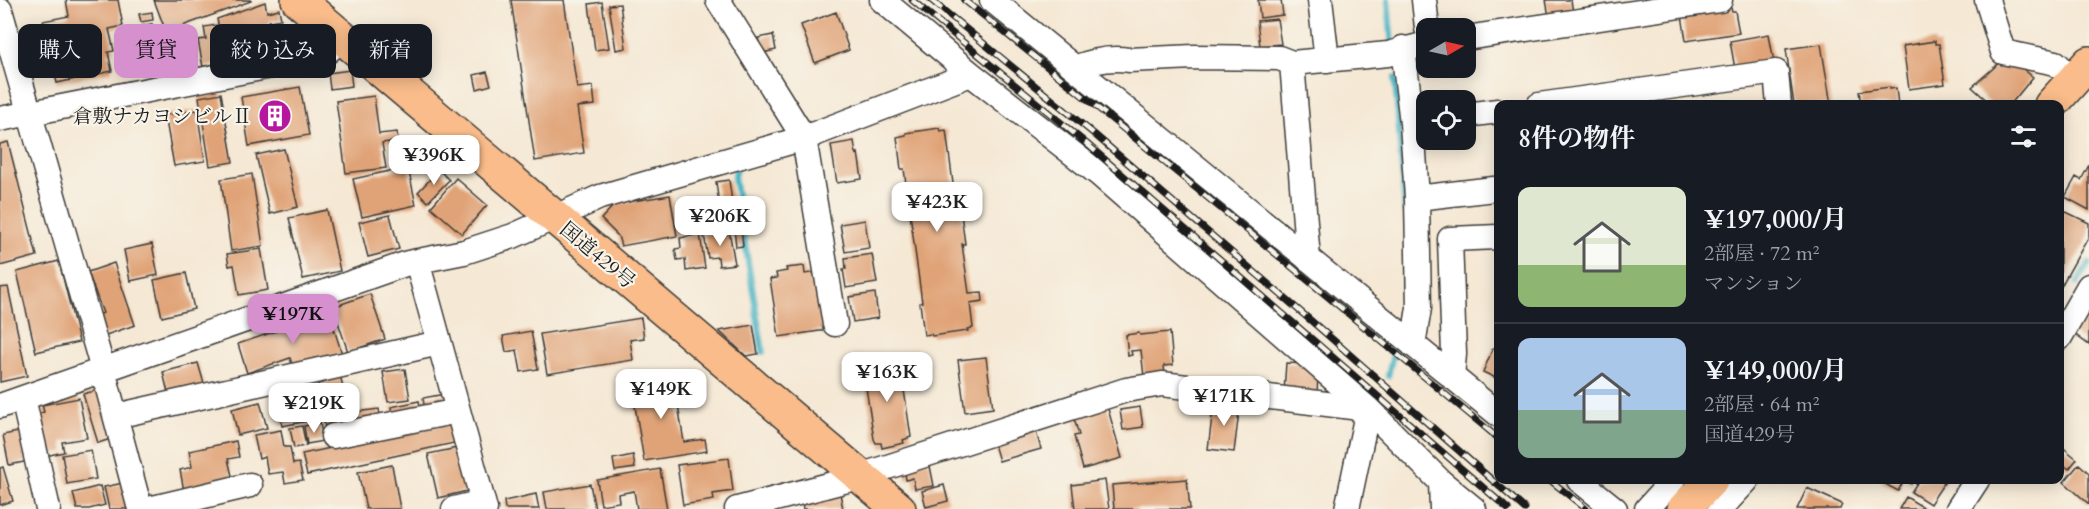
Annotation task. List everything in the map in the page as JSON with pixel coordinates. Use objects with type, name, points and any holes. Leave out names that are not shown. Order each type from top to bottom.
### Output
[{"type":"highway","name":"国道429号","points":[[298,0],[900,509]]},
{"type":"highway","points":[[2056,100],[2081,72]]},
{"type":"highway","points":[[1684,509],[1707,484]]},
{"type":"street","points":[[718,0],[804,138],[835,324]]},
{"type":"street","points":[[882,0],[971,74],[1099,174],[1368,409],[1441,482],[1474,509]]},
{"type":"street","points":[[992,0],[1494,411]]},
{"type":"street","points":[[1320,0],[1327,60]]},
{"type":"street","points":[[1424,0],[1426,18]]},
{"type":"street","points":[[1476,37],[1720,0]]},
{"type":"street","points":[[1987,0],[2003,52],[2056,63],[2081,72]]},
{"type":"street","points":[[0,10],[116,416],[140,509]]},
{"type":"street","points":[[0,119],[302,60],[328,51],[343,38]]},
{"type":"street","points":[[1075,68],[1089,62],[1118,58],[1129,60],[1194,57],[1279,58],[1292,63],[1404,49],[1416,107]]},
{"type":"street","points":[[1292,63],[1308,259]]},
{"type":"street","points":[[1575,100],[1776,72],[1779,100]]},
{"type":"street","points":[[0,406],[347,284],[417,261],[464,252],[513,236],[600,197],[804,138],[971,74]]},
{"type":"street","points":[[1476,114],[1494,112]]},
{"type":"street","points":[[1413,345],[1419,308],[1418,150]]},
{"type":"street","points":[[1417,198],[1494,189]]},
{"type":"street","points":[[1452,377],[1454,354],[1450,239],[1494,237]]},
{"type":"street","points":[[417,261],[484,506],[454,509]]},
{"type":"street","points":[[2064,330],[2089,286]]},
{"type":"street","points":[[116,416],[439,343]]},
{"type":"street","points":[[738,509],[859,475],[1118,393],[1162,384],[1368,409]]},
{"type":"street","points":[[23,398],[48,509]]},
{"type":"street","points":[[1347,509],[1368,409]]},
{"type":"street","points":[[333,436],[458,411]]},
{"type":"street","points":[[1441,482],[1442,509]]},
{"type":"street","points":[[1584,484],[1615,509]]},
{"type":"street","points":[[1647,509],[1669,484]]},
{"type":"street","points":[[1720,509],[1743,484]]},
{"type":"street","points":[[1958,509],[1974,484]]},
{"type":"street","points":[[149,509],[250,485]]},
{"type":"building","points":[[66,0],[118,0],[123,24],[114,24],[114,28],[109,29],[114,51],[108,52],[112,71],[102,73],[102,24],[44,24],[43,21],[69,16]]},
{"type":"building","points":[[154,0],[251,1],[188,24],[163,24]]},
{"type":"building","points":[[511,0],[564,0],[577,88],[593,86],[595,105],[577,107],[584,153],[535,161]]},
{"type":"building","points":[[1258,0],[1281,0],[1283,15],[1260,18]]},
{"type":"building","points":[[1546,0],[1571,0],[1573,13],[1549,17]]},
{"type":"building","points":[[265,2],[267,12],[279,9],[281,19],[269,21],[270,24],[218,24],[217,19]]},
{"type":"building","points":[[602,2],[609,48],[595,50],[589,4]]},
{"type":"building","points":[[620,4],[626,48],[616,50],[609,5]]},
{"type":"building","points":[[1731,8],[1735,11],[1739,33],[1686,41],[1682,15]]},
{"type":"building","points":[[152,12],[153,20],[141,22],[139,14]]},
{"type":"building","points":[[836,12],[849,50],[815,63],[801,25]]},
{"type":"building","points":[[1277,19],[1281,44],[1260,46],[1257,21]]},
{"type":"building","points":[[210,26],[210,66],[203,67],[198,40],[206,39],[204,27]]},
{"type":"building","points":[[1769,34],[1774,63],[1735,69],[1730,41]]},
{"type":"building","points":[[773,35],[776,50],[762,53],[758,38]]},
{"type":"building","points":[[1935,41],[1935,44],[1939,44],[1945,84],[1909,89],[1903,46]]},
{"type":"building","points":[[1821,44],[1830,100],[1793,100],[1786,49]]},
{"type":"building","points":[[2007,56],[2033,77],[2014,100],[1986,100],[1972,87]]},
{"type":"building","points":[[348,70],[348,78],[351,78],[352,86],[330,89],[329,78],[336,78],[336,72]]},
{"type":"building","points":[[487,72],[491,85],[477,89],[474,75]]},
{"type":"building","points":[[56,78],[80,78],[57,83]]},
{"type":"building","name":"倉敷ナカヨシビルⅡ","points":[[300,87],[309,135],[249,146],[241,97]]},
{"type":"building","points":[[1896,88],[1897,100],[1860,100],[1859,91]]},
{"type":"building","points":[[221,93],[233,162],[210,166],[199,97]]},
{"type":"building","points":[[374,96],[379,134],[397,132],[398,141],[382,143],[386,168],[346,173],[336,101]]},
{"type":"building","points":[[197,110],[205,161],[174,166],[165,115]]},
{"type":"building","points":[[939,128],[940,131],[946,130],[957,214],[961,214],[965,244],[962,244],[969,293],[982,292],[983,301],[970,303],[973,328],[967,329],[968,331],[932,336],[931,334],[924,335],[920,303],[922,302],[904,169],[901,169],[897,137],[906,135],[906,133]]},
{"type":"building","points":[[854,141],[862,179],[837,183],[831,145]]},
{"type":"building","points":[[8,142],[37,256],[0,266],[0,144]]},
{"type":"building","points":[[284,149],[298,207],[270,214],[256,155]]},
{"type":"building","points":[[2089,165],[2089,210],[2065,197],[2076,177],[2081,180]]},
{"type":"building","points":[[408,167],[416,205],[362,217],[353,179]]},
{"type":"building","points":[[439,170],[449,180],[428,202],[418,192]]},
{"type":"building","points":[[252,174],[263,246],[231,251],[221,179]]},
{"type":"building","points":[[456,178],[487,205],[462,234],[431,207]]},
{"type":"building","points":[[729,180],[735,224],[709,228],[707,214],[720,212],[716,182]]},
{"type":"building","points":[[670,195],[677,236],[621,246],[618,236],[601,219],[615,204]]},
{"type":"building","points":[[327,210],[340,271],[303,279],[289,218]]},
{"type":"building","points":[[2064,211],[2089,223],[2089,236],[2064,281]]},
{"type":"building","points":[[390,215],[399,249],[368,257],[359,222]]},
{"type":"building","points":[[865,220],[869,248],[845,252],[840,224]]},
{"type":"building","points":[[741,227],[743,246],[736,247],[734,228]]},
{"type":"building","points":[[729,230],[735,264],[719,266],[718,257],[708,258],[704,234]]},
{"type":"building","points":[[700,234],[705,268],[686,271],[685,259],[677,260],[675,249],[681,248],[680,238]]},
{"type":"building","points":[[152,244],[158,275],[130,281],[124,250]]},
{"type":"building","points":[[261,249],[268,290],[239,295],[234,265],[229,266],[227,254]]},
{"type":"building","points":[[872,254],[877,283],[846,288],[843,269],[846,269],[845,258]]},
{"type":"building","points":[[59,261],[79,342],[36,352],[17,272]]},
{"type":"building","points":[[114,263],[135,325],[103,336],[96,316],[103,313],[88,272]]},
{"type":"building","points":[[804,266],[805,274],[817,272],[826,330],[779,337],[770,279],[777,278],[776,273],[787,271],[786,268]]},
{"type":"building","points":[[186,273],[194,309],[162,317],[154,280]]},
{"type":"building","points":[[8,287],[27,376],[0,382],[0,288]]},
{"type":"building","points":[[875,293],[878,318],[853,322],[849,297]]},
{"type":"building","points":[[370,294],[385,339],[348,352],[333,307]]},
{"type":"building","points":[[2089,310],[2089,345],[2073,333]]},
{"type":"building","points":[[329,313],[342,354],[294,370],[290,358],[247,373],[238,344]]},
{"type":"building","points":[[641,318],[644,338],[630,340],[633,360],[547,374],[540,334]]},
{"type":"building","points":[[753,325],[758,354],[746,356],[719,331]]},
{"type":"building","points":[[531,331],[538,369],[521,372],[517,350],[506,352],[503,336]]},
{"type":"building","points":[[1170,332],[1173,365],[1164,366],[1165,375],[1144,377],[1141,350],[1131,351],[1132,355],[1128,356],[1126,335]]},
{"type":"building","points":[[1493,348],[1494,348],[1494,377],[1483,372]]},
{"type":"building","points":[[986,357],[993,408],[965,412],[958,360]]},
{"type":"building","points":[[896,360],[896,363],[900,363],[911,437],[903,440],[904,443],[882,448],[881,443],[876,443],[874,439],[863,368],[866,368],[865,365]]},
{"type":"building","points":[[198,363],[205,387],[169,397],[163,372]]},
{"type":"building","points":[[1286,363],[1308,364],[1308,373],[1318,374],[1317,394],[1284,392]]},
{"type":"building","points":[[405,369],[410,399],[388,402],[383,372]]},
{"type":"building","points":[[340,374],[344,393],[349,391],[352,405],[346,406],[348,412],[324,416],[318,384],[326,382],[325,377]]},
{"type":"building","points":[[673,374],[684,442],[705,439],[707,451],[644,461],[631,381]]},
{"type":"building","points":[[306,378],[313,420],[282,426],[276,393],[295,390],[293,381]]},
{"type":"building","points":[[102,389],[117,437],[98,443],[83,394]]},
{"type":"building","points":[[445,394],[447,408],[425,411],[423,398]]},
{"type":"building","points":[[79,398],[87,438],[62,442],[64,452],[45,456],[37,414],[44,412],[42,405]]},
{"type":"building","points":[[419,401],[421,412],[393,417],[391,407]]},
{"type":"building","points":[[1214,401],[1240,404],[1234,452],[1208,449]]},
{"type":"building","points":[[260,402],[267,428],[238,435],[232,409]]},
{"type":"building","points":[[1106,402],[1122,458],[1083,469],[1074,436],[1079,435],[1072,412]]},
{"type":"building","points":[[1140,407],[1143,427],[1123,430],[1120,410]]},
{"type":"building","points":[[379,409],[381,422],[350,423],[348,413]]},
{"type":"building","points":[[346,417],[347,428],[325,431],[324,420]]},
{"type":"building","points":[[320,423],[323,441],[307,444],[304,426]]},
{"type":"building","points":[[450,423],[454,443],[307,475],[302,454]]},
{"type":"building","points":[[302,426],[306,446],[294,448],[290,428]]},
{"type":"building","points":[[1035,428],[1041,449],[999,461],[993,441]]},
{"type":"building","points":[[28,430],[34,460],[9,465],[3,435]]},
{"type":"building","points":[[281,430],[284,447],[290,447],[293,464],[299,463],[303,480],[285,483],[283,472],[268,474],[265,457],[259,459],[254,435]]},
{"type":"building","points":[[236,441],[239,457],[228,459],[233,480],[184,491],[180,470],[192,467],[189,451]]},
{"type":"building","points":[[462,447],[471,490],[438,498],[428,454]]},
{"type":"building","points":[[2064,448],[2077,459],[2069,469],[2064,465]]},
{"type":"building","points":[[91,450],[96,479],[67,484],[62,455]]},
{"type":"building","points":[[633,455],[635,468],[615,471],[613,459]]},
{"type":"building","points":[[729,458],[733,491],[713,494],[714,500],[683,505],[677,465]]},
{"type":"building","points":[[929,461],[934,486],[915,489],[913,478],[906,480],[904,466]]},
{"type":"building","points":[[2079,464],[2089,473],[2089,504],[2064,482]]},
{"type":"building","points":[[392,465],[400,509],[366,509],[358,472]]},
{"type":"building","points":[[3,467],[13,501],[0,505],[0,468]]},
{"type":"building","points":[[660,469],[667,509],[637,509],[634,491],[618,494],[619,502],[601,505],[597,480]]},
{"type":"building","points":[[1187,479],[1190,509],[1114,509],[1112,485]]},
{"type":"building","points":[[1105,480],[1109,509],[1075,509],[1072,485]]},
{"type":"building","points":[[128,482],[133,509],[109,509],[104,487]]},
{"type":"building","points":[[590,484],[595,509],[547,509],[544,492]]},
{"type":"building","points":[[1885,484],[1902,484],[1898,491]]},
{"type":"building","points":[[1916,484],[1943,484],[1930,504],[1911,492]]},
{"type":"building","points":[[944,485],[948,501],[926,507],[922,491]]},
{"type":"building","points":[[100,486],[105,505],[77,509],[73,493]]},
{"type":"building","points":[[1807,488],[1842,504],[1840,509],[1797,509]]},
{"type":"building","points":[[840,493],[843,509],[803,509],[801,500]]},
{"type":"building","points":[[536,494],[539,509],[505,509],[504,501]]},
{"type":"building","points":[[1906,497],[1926,509],[1899,509]]},
{"type":"waterway","points":[[1388,0],[1392,47]]},
{"type":"waterway","points":[[1395,78],[1405,212]]},
{"type":"waterway","points":[[736,169],[734,177],[763,352]]},
{"type":"waterway","points":[[1402,315],[1407,252]]},
{"type":"waterway","points":[[2077,284],[2089,263]]},
{"type":"waterway","points":[[1388,376],[1395,345]]},
{"type":"railway","points":[[912,0],[1087,144],[1508,509]]},
{"type":"railway","points":[[931,0],[1094,134],[1494,482]]},
{"type":"railway","points":[[964,0],[1494,435]]},
{"type":"railway","points":[[1497,484],[1525,509]]},
{"type":"railway","points":[[1555,484],[1586,509]]},
{"type":"place","name":"倉敷ナカヨシビルⅡ","points":[[275,116]]}]
